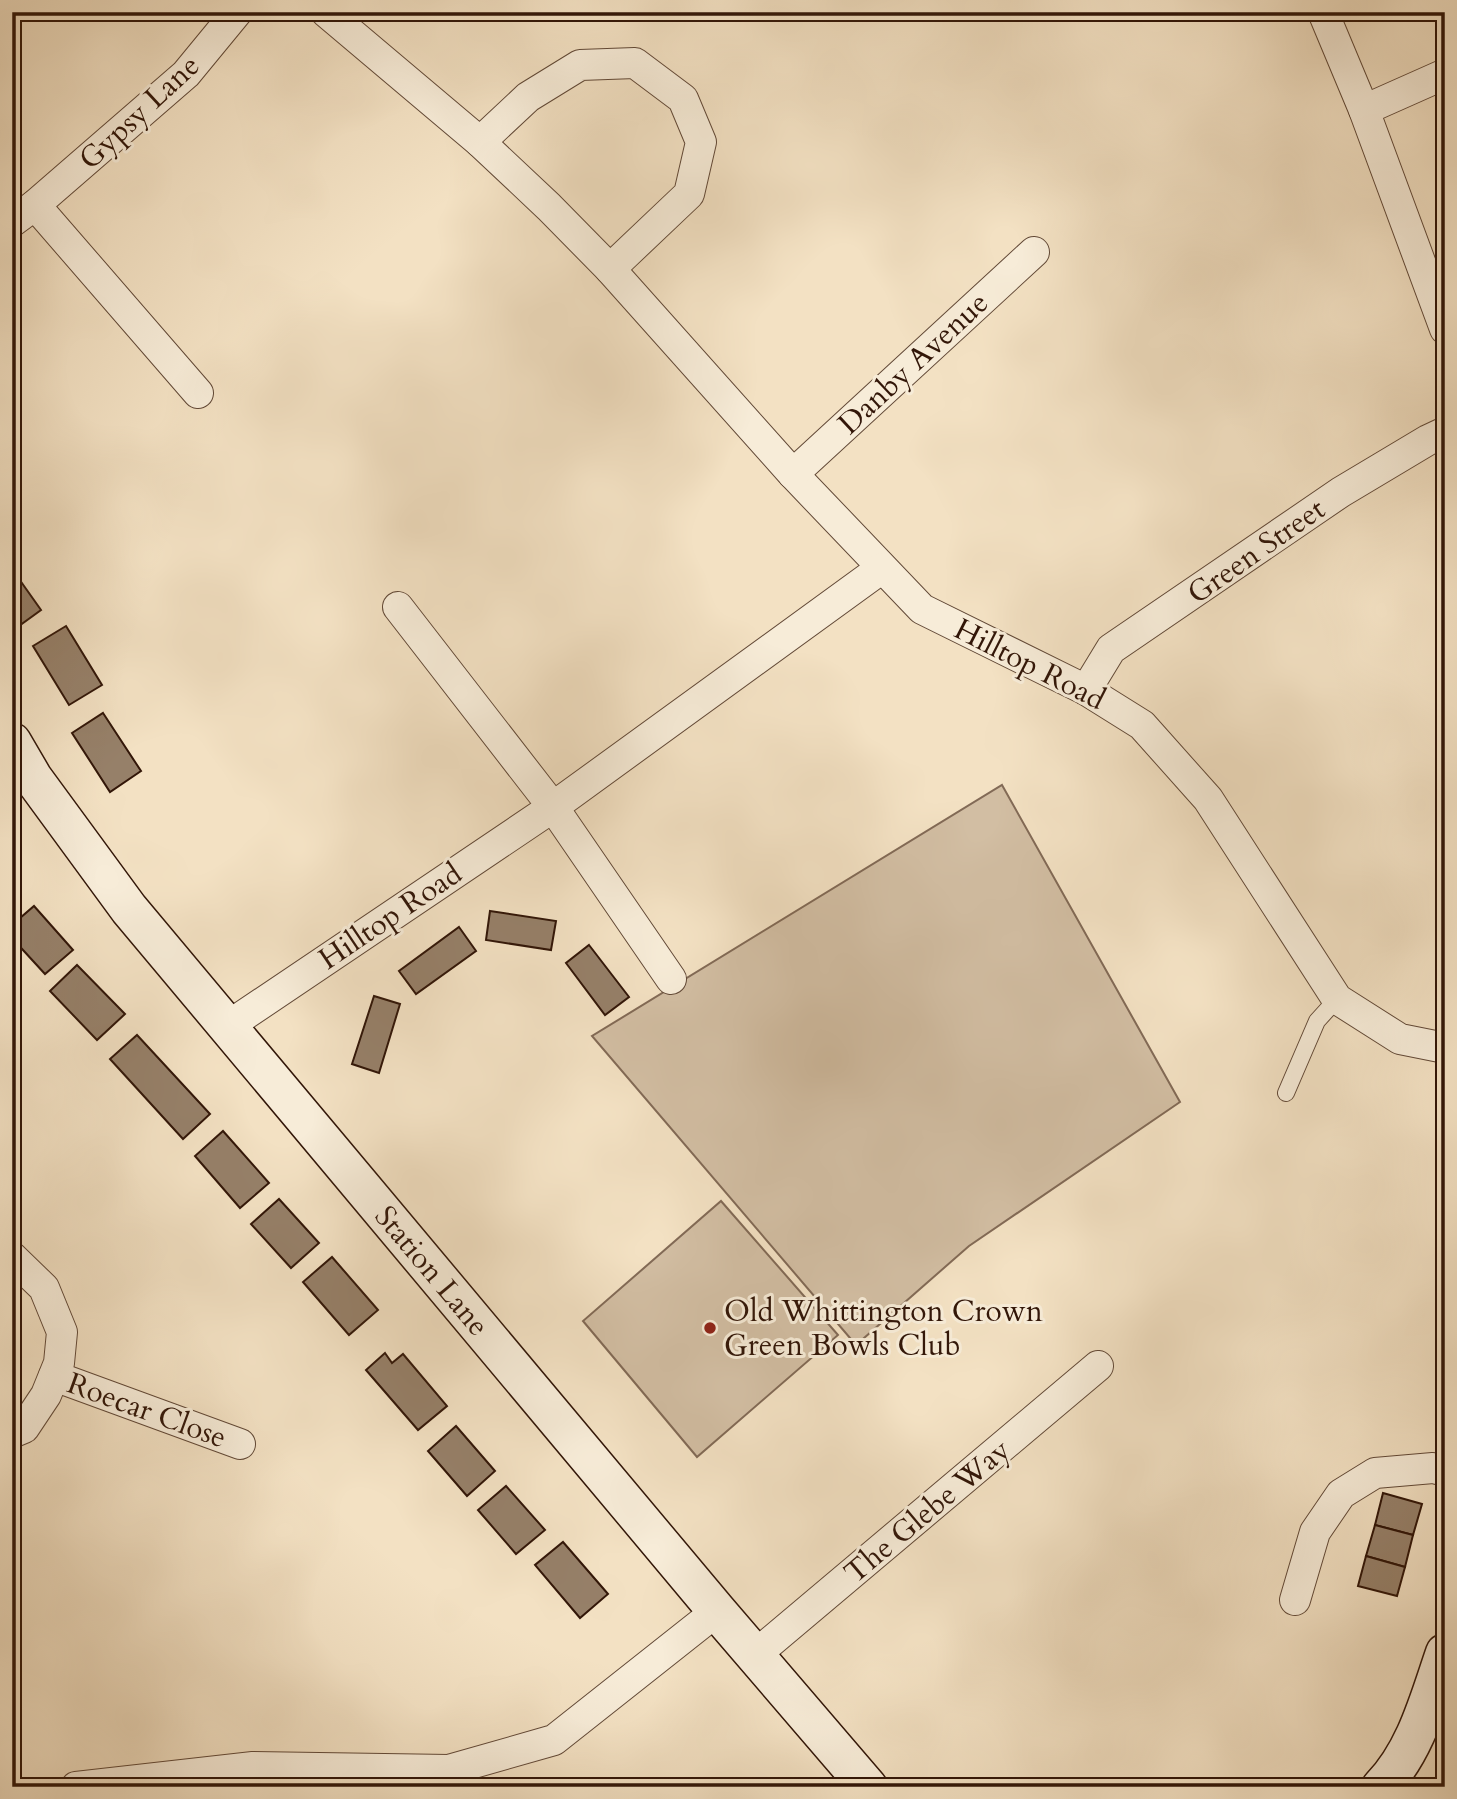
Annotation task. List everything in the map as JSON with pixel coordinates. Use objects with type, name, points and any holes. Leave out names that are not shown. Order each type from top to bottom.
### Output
[{"type":"street","name":"Gypsy Lane","points":[[198,393],[24,213],[186,74],[237,12]]},
{"type":"street","points":[[326,12],[480,142],[610,269],[793,474],[882,568]]},
{"type":"street","points":[[1323,12],[1364,110],[1445,329]]},
{"type":"street","points":[[480,142],[528,97],[580,65],[635,63],[683,99],[701,142],[689,194],[610,269]]},
{"type":"street","points":[[1364,110],[1445,74]]},
{"type":"street","name":"Danby Avenue","points":[[793,474],[1034,252]]},
{"type":"street","name":"Green Street","points":[[1086,690],[1111,649],[1341,492],[1445,432]]},
{"type":"street","name":"Hilltop Road","points":[[228,1026],[553,807],[882,568],[922,608],[1086,690],[1142,725],[1208,799],[1337,999],[1401,1040],[1445,1048]]},
{"type":"street","points":[[398,607],[553,807],[671,979]]},
{"type":"street","name":"Station Lane","points":[[12,742],[33,778],[129,909],[717,1611],[868,1787]]},
{"type":"street","name":"Roecar Close","points":[[12,1257],[44,1288],[62,1332],[59,1363],[46,1395],[24,1428],[12,1433]]},
{"type":"street","name":"The Glebe Way","points":[[755,1655],[1098,1366]]},
{"type":"street","name":"Roecar Close","points":[[54,1376],[240,1444]]},
{"type":"street","points":[[1294,1600],[1315,1532],[1341,1494],[1375,1473],[1433,1468],[1445,1471]]},
{"type":"street","points":[[76,1787],[253,1767],[449,1770],[554,1740],[717,1611]]},
{"type":"street","points":[[1381,1787],[1432,1730],[1445,1653]]},
{"type":"lane","points":[[1286,1093],[1317,1021],[1337,999]]},
{"type":"shaded area","points":[[1002,785],[1180,1102],[969,1246],[856,1345],[592,1036]]},
{"type":"shaded area","name":"Old Whittington Crown Green Bowls Club","points":[[721,1201],[838,1335],[697,1457],[583,1321]]},
{"type":"building","points":[[12,569],[41,610],[12,631]]},
{"type":"building","points":[[66,626],[102,685],[69,705],[33,646]]},
{"type":"building","points":[[103,713],[141,771],[110,792],[72,733]]},
{"type":"building","points":[[34,906],[73,950],[45,974],[12,938],[12,925]]},
{"type":"building","points":[[490,911],[556,921],[551,950],[486,940]]},
{"type":"building","points":[[459,927],[476,951],[416,994],[399,971]]},
{"type":"building","points":[[589,945],[629,997],[605,1015],[566,963]]},
{"type":"building","points":[[77,965],[125,1014],[97,1040],[50,991]]},
{"type":"building","points":[[374,996],[400,1004],[379,1073],[352,1064]]},
{"type":"building","points":[[137,1035],[210,1114],[183,1139],[110,1059]]},
{"type":"building","points":[[223,1131],[269,1183],[240,1208],[195,1156]]},
{"type":"building","points":[[279,1199],[319,1243],[291,1268],[251,1224]]},
{"type":"building","points":[[332,1257],[378,1310],[349,1335],[303,1282]]},
{"type":"building","points":[[385,1353],[392,1363],[403,1354],[447,1406],[418,1430],[366,1370]]},
{"type":"building","points":[[456,1426],[495,1471],[467,1496],[428,1451]]},
{"type":"building","points":[[506,1486],[545,1530],[516,1554],[478,1510]]},
{"type":"building","points":[[1383,1493],[1422,1504],[1413,1535],[1375,1525]]},
{"type":"building","points":[[1375,1525],[1413,1535],[1405,1567],[1366,1556]]},
{"type":"building","points":[[563,1542],[608,1594],[580,1618],[535,1565]]},
{"type":"building","points":[[1366,1556],[1405,1567],[1397,1596],[1358,1586]]},
{"type":"place","name":"Old Whittington Crown Green Bowls Club","points":[[710,1328]]}]
